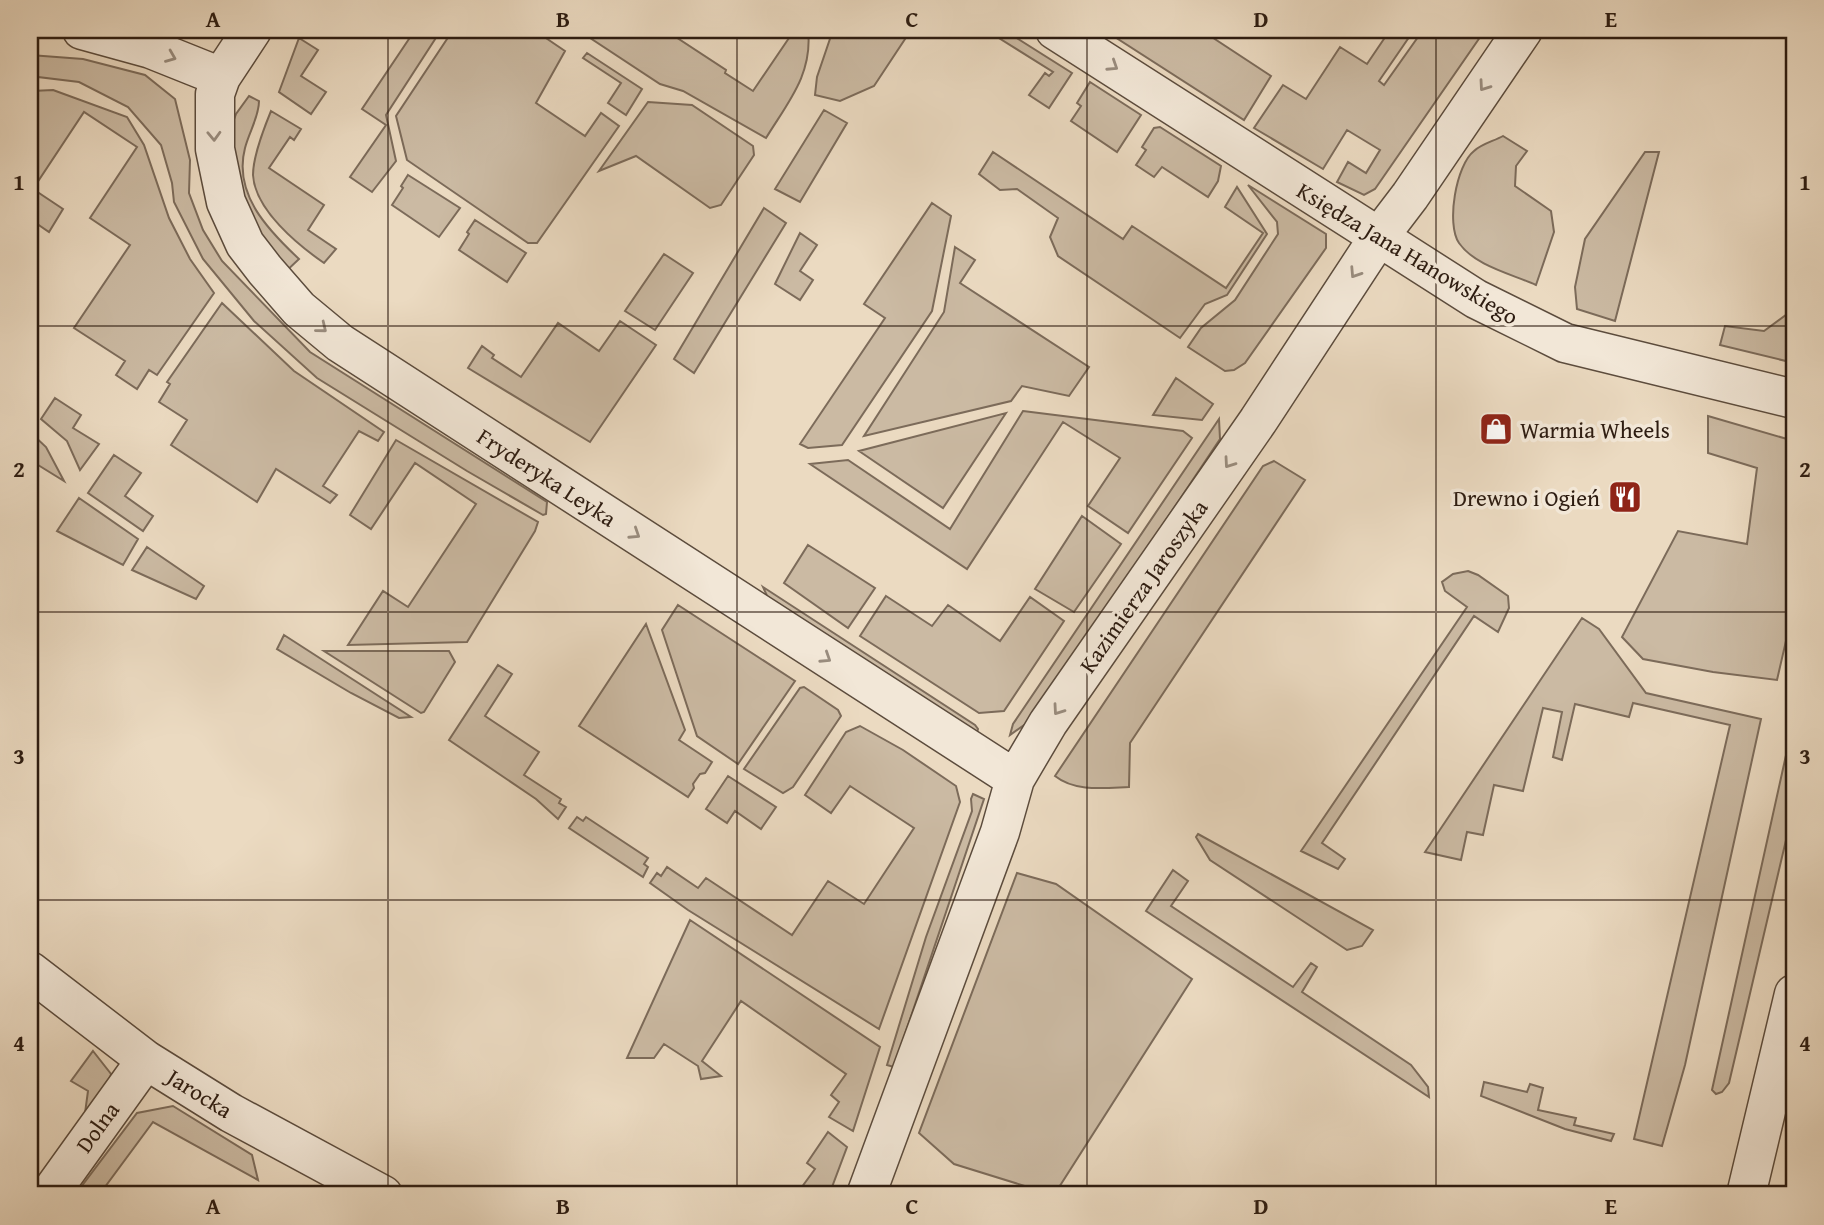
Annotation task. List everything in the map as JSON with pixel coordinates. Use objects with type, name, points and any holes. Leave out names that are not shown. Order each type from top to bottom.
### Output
[{"type":"street","points":[[82,30],[152,49],[221,77]]},
{"type":"street","name":"Fryderyka Leyka","points":[[253,30],[221,77],[215,94],[215,149],[226,202],[245,244],[299,309],[340,343],[1015,779]]},
{"type":"street","name":"Księdza Jana Hanowskiego","points":[[1055,30],[1476,299],[1564,343],[1794,400]]},
{"type":"street","name":"Kazimierza Jaroszyka","points":[[871,1183],[1000,832],[1015,779],[1048,723],[1258,421],[1378,238],[1410,196],[1523,30]]},
{"type":"street","name":"Jarocka","points":[[30,971],[146,1060],[231,1113],[383,1195]]},
{"type":"street","points":[[1746,1195],[1794,994]]},
{"type":"street","name":"Dolna","points":[[49,1195],[146,1060]]},
{"type":"shaded area","points":[[415,30],[441,30],[386,115],[396,161],[372,192],[350,177],[386,125],[362,109]]},
{"type":"shaded area","points":[[453,30],[534,30],[565,51],[536,103],[585,136],[601,113],[619,126],[537,243],[528,243],[407,160],[396,116]]},
{"type":"shaded area","points":[[578,30],[665,30],[753,91],[791,35],[784,30],[808,30],[809,46],[803,74],[797,87],[766,138],[683,91],[660,84]]},
{"type":"shaded area","points":[[833,30],[911,30],[874,86],[840,101],[815,95],[817,77]]},
{"type":"shaded area","points":[[997,30],[1004,30],[1072,73],[1049,108],[1029,95],[1045,73],[1049,76],[1053,72],[994,35]]},
{"type":"shaded area","points":[[1104,30],[1201,30],[1271,76],[1244,120]]},
{"type":"shaded area","points":[[1390,30],[1414,30],[1379,81],[1384,85],[1423,30],[1485,30],[1375,189],[1364,195],[1337,182],[1348,162],[1366,173],[1380,150],[1347,130],[1323,169],[1254,128],[1283,85],[1306,99],[1340,47],[1367,64]]},
{"type":"shaded area","points":[[299,38],[318,50],[301,76],[326,92],[311,114],[279,92]]},
{"type":"shaded area","points":[[587,53],[642,89],[626,115],[608,103],[621,83],[583,58]]},
{"type":"shaded area","points":[[30,55],[83,59],[145,75],[175,99],[190,160],[189,193],[203,230],[222,261],[310,352],[547,502],[546,514],[543,515],[467,471],[317,378],[254,321],[203,259],[174,202],[172,183],[161,145],[128,107],[79,82],[30,76]]},
{"type":"shaded area","points":[[1090,82],[1141,115],[1117,152],[1071,121],[1081,106],[1077,103]]},
{"type":"shaded area","points":[[53,90],[127,117],[144,145],[169,218],[190,259],[214,293],[157,375],[149,370],[137,389],[116,375],[125,361],[74,328],[130,245],[90,218],[137,147],[84,112],[33,189],[63,209],[49,232],[30,219],[30,104],[32,91]]},
{"type":"shaded area","points":[[249,96],[259,101],[245,148],[244,181],[256,210],[265,223],[299,259],[281,276],[250,234],[228,136],[236,114]]},
{"type":"shaded area","points":[[648,102],[692,105],[753,146],[754,155],[721,205],[710,208],[636,156],[599,171]]},
{"type":"shaded area","points":[[824,110],[847,123],[800,202],[775,189]]},
{"type":"shaded area","points":[[271,111],[301,129],[294,140],[290,137],[269,168],[324,205],[308,230],[336,249],[324,263],[302,247],[269,213],[256,188],[253,175],[255,159]]},
{"type":"shaded area","points":[[1160,127],[1221,166],[1218,181],[1208,197],[1162,167],[1154,177],[1136,165],[1146,150],[1142,147],[1154,128]]},
{"type":"shaded area","points":[[1503,136],[1527,151],[1516,166],[1515,186],[1551,211],[1554,232],[1536,285],[1474,258],[1459,243],[1455,234],[1453,209],[1462,169],[1477,149]]},
{"type":"shaded area","points":[[993,152],[1123,239],[1132,226],[1226,288],[1263,233],[1225,207],[1237,187],[1267,234],[1227,295],[1205,304],[1180,338],[1058,256],[1050,237],[1058,218],[1017,189],[1000,190],[979,174]]},
{"type":"shaded area","points":[[1645,152],[1659,152],[1615,321],[1577,309],[1575,287],[1585,239]]},
{"type":"shaded area","points":[[408,175],[460,208],[439,237],[392,205]]},
{"type":"shaded area","points":[[1248,185],[1326,234],[1326,248],[1245,363],[1234,370],[1225,371],[1188,347],[1201,328],[1235,300],[1278,234],[1277,222]]},
{"type":"shaded area","points":[[932,203],[951,216],[932,311],[842,445],[808,448],[800,444],[885,318],[864,304]]},
{"type":"shaded area","points":[[764,208],[786,223],[694,373],[674,359]]},
{"type":"shaded area","points":[[475,220],[526,253],[507,282],[459,250]]},
{"type":"shaded area","points":[[800,233],[817,245],[800,271],[813,280],[800,300],[775,284]]},
{"type":"shaded area","points":[[955,247],[975,260],[960,283],[1089,367],[1069,396],[1022,386],[1011,401],[864,436],[944,312]]},
{"type":"shaded area","points":[[664,254],[693,273],[655,330],[625,311]]},
{"type":"shaded area","points":[[222,303],[294,371],[384,432],[378,441],[359,431],[323,486],[337,495],[330,503],[276,469],[257,502],[171,445],[187,420],[159,402],[170,384],[167,382]]},
{"type":"shaded area","points":[[1794,309],[1794,363],[1720,345],[1725,326],[1764,331]]},
{"type":"shaded area","points":[[620,321],[656,345],[590,442],[468,368],[482,346],[494,355],[492,358],[521,377],[558,323],[599,351]]},
{"type":"shaded area","points":[[1176,378],[1213,404],[1202,420],[1153,415]]},
{"type":"shaded area","points":[[55,398],[81,415],[73,428],[99,444],[80,470],[67,441],[41,419]]},
{"type":"shaded area","points":[[1023,411],[1183,431],[1192,438],[1128,533],[1088,506],[1120,458],[1063,422],[967,569],[810,464],[848,460],[950,529]]},
{"type":"shaded area","points":[[1006,413],[943,508],[859,451]]},
{"type":"shaded area","points":[[1708,416],[1794,441],[1794,606],[1777,680],[1643,659],[1622,637],[1678,531],[1747,544],[1757,468],[1708,453]]},
{"type":"shaded area","points":[[1219,419],[1220,439],[1034,718],[1010,735],[1013,724]]},
{"type":"shaded area","points":[[30,432],[46,447],[64,481],[30,460]]},
{"type":"shaded area","points":[[396,440],[538,522],[467,642],[348,645],[383,591],[408,607],[476,504],[415,463],[371,529],[350,515]]},
{"type":"shaded area","points":[[114,455],[141,473],[125,496],[153,516],[143,531],[88,493]]},
{"type":"shaded area","points":[[1274,461],[1305,480],[1130,743],[1129,787],[1081,787],[1055,776],[1263,466]]},
{"type":"shaded area","points":[[79,498],[138,539],[123,565],[57,531]]},
{"type":"shaded area","points":[[1082,516],[1121,544],[1074,612],[1035,589]]},
{"type":"shaded area","points":[[808,545],[875,588],[848,628],[784,583]]},
{"type":"shaded area","points":[[147,547],[204,586],[196,599],[132,570]]},
{"type":"shaded area","points":[[1468,571],[1508,596],[1509,608],[1498,632],[1474,616],[1322,843],[1345,859],[1338,869],[1301,851],[1467,607],[1445,591],[1442,582],[1453,574]]},
{"type":"shaded area","points":[[763,587],[975,725],[977,733],[768,598]]},
{"type":"shaded area","points":[[886,596],[932,626],[948,605],[1000,641],[1030,597],[1064,621],[1004,711],[979,713],[860,636]]},
{"type":"shaded area","points":[[678,605],[795,681],[738,764],[697,736],[662,630]]},
{"type":"shaded area","points":[[1582,618],[1599,629],[1646,693],[1761,719],[1685,1065],[1662,1146],[1634,1139],[1730,725],[1633,703],[1629,717],[1575,704],[1562,760],[1553,757],[1562,712],[1543,708],[1523,791],[1494,785],[1483,835],[1467,832],[1461,860],[1425,852]]},
{"type":"shaded area","points":[[646,624],[685,730],[679,740],[712,762],[693,784],[694,788],[688,797],[579,726]]},
{"type":"shaded area","points":[[284,635],[411,717],[399,718],[277,649]]},
{"type":"shaded area","points":[[324,651],[449,651],[455,662],[421,713]]},
{"type":"shaded area","points":[[498,665],[512,674],[485,716],[539,752],[524,775],[561,799],[559,803],[566,807],[558,819],[536,799],[449,740]]},
{"type":"shaded area","points":[[804,687],[838,710],[841,716],[793,787],[783,793],[744,769],[800,688]]},
{"type":"shaded area","points":[[1794,719],[1794,806],[1729,1083],[1722,1092],[1716,1094],[1712,1090]]},
{"type":"shaded area","points":[[860,726],[903,750],[956,786],[960,802],[879,1029],[688,910],[650,883],[657,873],[661,876],[667,867],[698,888],[706,878],[792,935],[828,881],[864,904],[914,828],[850,786],[831,813],[805,795],[846,732]]},
{"type":"shaded area","points":[[728,776],[776,807],[761,829],[735,811],[727,823],[706,809]]},
{"type":"shaded area","points":[[973,794],[984,799],[894,1067],[887,1065],[926,937],[972,811]]},
{"type":"shaded area","points":[[577,817],[583,821],[586,817],[648,858],[644,864],[648,867],[643,877],[569,828]]},
{"type":"shaded area","points":[[1198,834],[1373,930],[1362,946],[1347,950],[1210,860],[1196,837]]},
{"type":"shaded area","points":[[1173,870],[1188,881],[1171,906],[1293,987],[1311,963],[1317,967],[1302,992],[1411,1065],[1428,1087],[1429,1097],[1146,911]]},
{"type":"shaded area","points":[[1017,873],[1056,884],[1192,979],[1054,1195],[954,1164],[919,1133]]},
{"type":"shaded area","points":[[690,920],[880,1047],[853,1131],[829,1117],[839,1102],[831,1095],[846,1074],[741,1001],[702,1061],[721,1076],[701,1079],[698,1066],[664,1044],[654,1058],[627,1058]]},
{"type":"shaded area","points":[[93,1051],[111,1074],[107,1095],[85,1113],[88,1091],[71,1081]]},
{"type":"shaded area","points":[[1484,1082],[1527,1092],[1530,1084],[1543,1088],[1538,1110],[1576,1118],[1574,1125],[1614,1134],[1611,1141],[1565,1129],[1481,1096]]},
{"type":"shaded area","points":[[173,1106],[252,1155],[258,1180],[153,1122],[99,1195],[75,1195],[137,1113]]},
{"type":"shaded area","points":[[828,1132],[847,1147],[829,1195],[796,1195],[815,1169],[807,1163]]},
{"type":"place","name":"Warmia Wheels","points":[[1496,429]]},
{"type":"place","name":"Drewno i Ogień","points":[[1625,497]]}]
